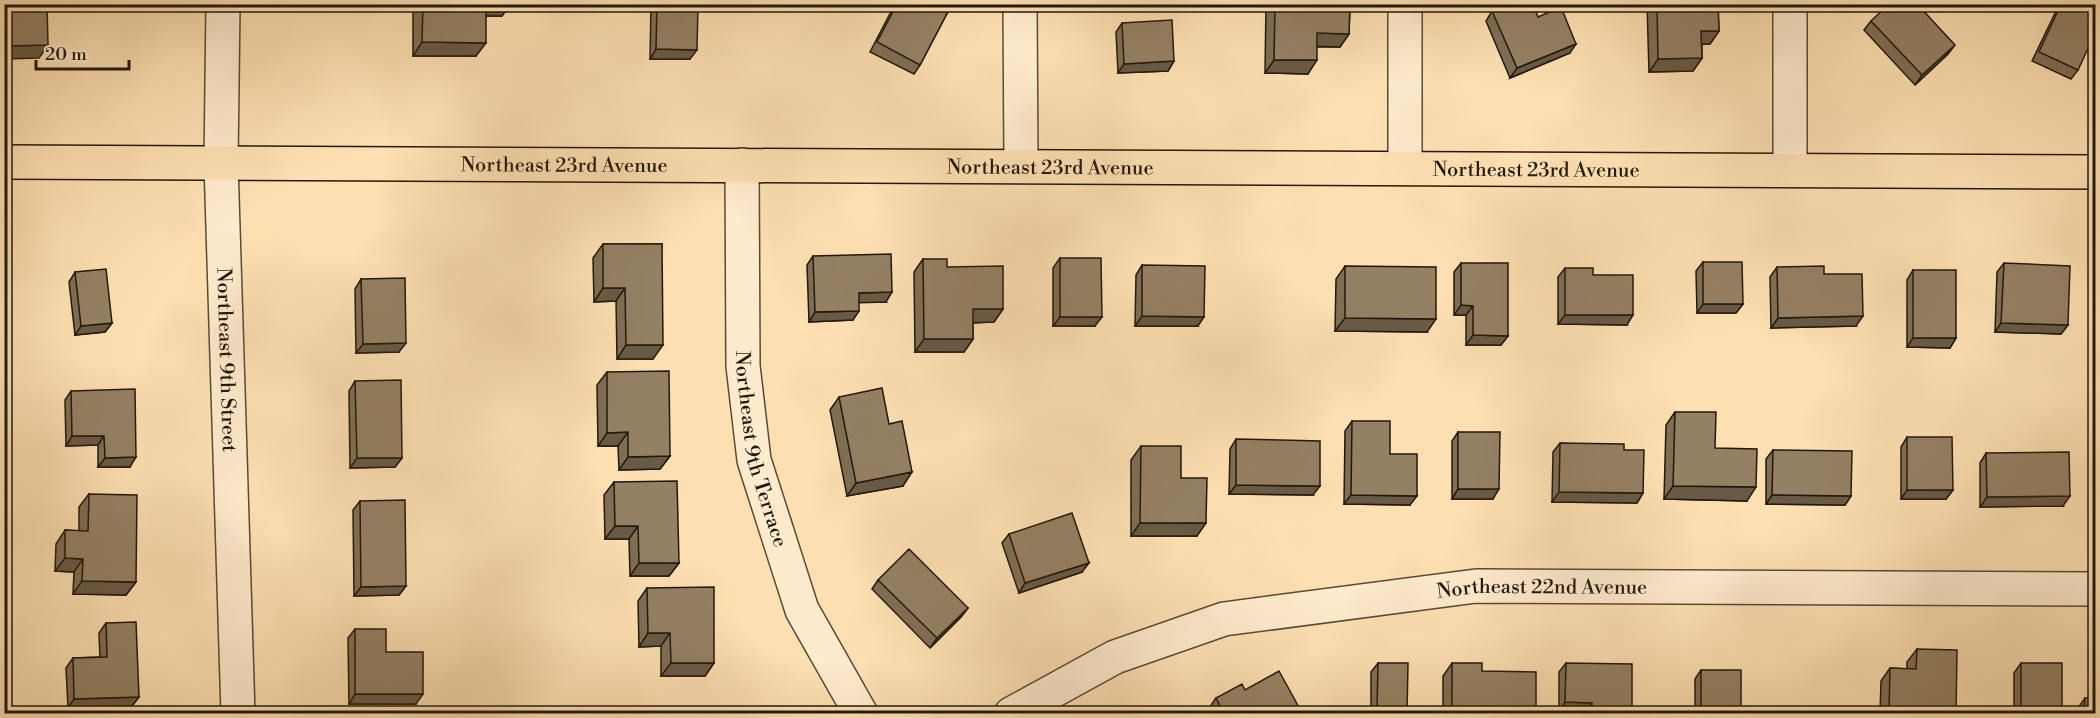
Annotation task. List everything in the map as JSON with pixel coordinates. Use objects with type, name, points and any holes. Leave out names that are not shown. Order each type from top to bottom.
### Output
[{"type":"main road","name":"Northeast 23rd Avenue","points":[[4,162],[2096,172]]},
{"type":"street","name":"Northeast 9th Street","points":[[223,4],[221,163],[238,714]]},
{"type":"street","points":[[1020,4],[1021,166]]},
{"type":"street","points":[[1405,4],[1405,167]]},
{"type":"street","points":[[1790,4],[1790,170]]},
{"type":"street","name":"Northeast 9th Terrace","points":[[742,165],[743,366],[754,460],[802,610],[861,714]]},
{"type":"street","name":"Northeast 22nd Avenue","points":[[1011,714],[1115,657],[1224,619],[1476,586],[2096,589]]},
{"type":"building","points":[[4,4],[47,4],[48,45],[4,46]]},
{"type":"building","points":[[423,4],[486,4],[486,43],[422,42]]},
{"type":"building","points":[[657,4],[698,4],[697,50],[656,49]]},
{"type":"building","points":[[897,4],[952,4],[920,65],[877,42]]},
{"type":"building","points":[[1275,4],[1350,4],[1349,34],[1317,33],[1317,60],[1274,60]]},
{"type":"building","points":[[1509,4],[1533,4],[1538,17],[1561,7],[1576,44],[1517,68],[1492,11]]},
{"type":"building","points":[[1657,4],[1718,4],[1719,31],[1701,31],[1702,58],[1658,59]]},
{"type":"building","points":[[1889,4],[1917,4],[1955,45],[1922,75],[1871,21]]},
{"type":"building","points":[[2061,4],[2070,4],[2075,7],[2076,4],[2096,4],[2096,31],[2078,70],[2039,52]]},
{"type":"building","points":[[1172,20],[1174,61],[1124,64],[1122,23]]},
{"type":"building","points":[[603,244],[662,244],[663,345],[626,345],[625,288],[603,288]]},
{"type":"building","points":[[891,254],[892,292],[859,293],[859,311],[815,312],[813,256]]},
{"type":"building","points":[[1060,258],[1101,258],[1102,317],[1060,317]]},
{"type":"building","points":[[923,259],[947,259],[947,267],[1003,266],[1003,309],[973,309],[973,339],[924,339]]},
{"type":"building","points":[[1703,262],[1742,262],[1743,304],[1703,304]]},
{"type":"building","points":[[1461,263],[1508,263],[1508,336],[1473,335],[1473,306],[1461,305]]},
{"type":"building","points":[[2004,263],[2070,266],[2068,325],[2001,323]]},
{"type":"building","points":[[1142,265],[1205,266],[1204,317],[1142,316]]},
{"type":"building","points":[[1345,266],[1436,267],[1436,319],[1345,318]]},
{"type":"building","points":[[1824,266],[1824,274],[1862,274],[1863,316],[1778,318],[1777,267]]},
{"type":"building","points":[[1565,268],[1593,268],[1593,275],[1633,275],[1633,315],[1565,315]]},
{"type":"building","points":[[106,269],[112,323],[81,326],[75,272]]},
{"type":"building","points":[[1913,270],[1956,270],[1956,338],[1913,338]]},
{"type":"building","points":[[405,278],[406,343],[363,344],[361,279]]},
{"type":"building","points":[[669,371],[670,456],[628,457],[628,432],[607,433],[607,372]]},
{"type":"building","points":[[401,380],[402,458],[357,458],[355,381]]},
{"type":"building","points":[[882,388],[889,424],[902,421],[912,472],[856,483],[839,397]]},
{"type":"building","points":[[135,389],[136,457],[105,458],[104,436],[72,436],[71,391]]},
{"type":"building","points":[[1675,412],[1716,412],[1715,448],[1757,449],[1756,487],[1673,486]]},
{"type":"building","points":[[1352,421],[1390,421],[1390,454],[1417,454],[1417,496],[1351,495]]},
{"type":"building","points":[[1458,432],[1500,432],[1499,489],[1458,489]]},
{"type":"building","points":[[1907,437],[1952,437],[1953,490],[1907,490]]},
{"type":"building","points":[[1236,439],[1320,441],[1320,486],[1236,485]]},
{"type":"building","points":[[1560,443],[1624,444],[1624,450],[1644,450],[1643,493],[1559,492]]},
{"type":"building","points":[[1141,446],[1181,446],[1181,478],[1207,478],[1206,523],[1140,523]]},
{"type":"building","points":[[1773,450],[1852,451],[1851,496],[1772,495]]},
{"type":"building","points":[[2069,452],[2070,496],[1987,497],[1986,453]]},
{"type":"building","points":[[677,481],[679,563],[639,563],[638,526],[615,526],[614,482]]},
{"type":"building","points":[[89,494],[137,495],[136,582],[82,581],[83,559],[65,558],[65,530],[88,531]]},
{"type":"building","points":[[405,500],[406,586],[361,587],[360,501]]},
{"type":"building","points":[[1072,513],[1089,563],[1025,583],[1009,534]]},
{"type":"building","points":[[909,549],[968,608],[937,638],[878,580]]},
{"type":"building","points":[[714,587],[714,663],[671,663],[670,633],[648,633],[647,588]]},
{"type":"building","points":[[136,622],[139,697],[74,699],[73,658],[107,657],[106,623]]},
{"type":"building","points":[[355,629],[386,629],[386,652],[423,652],[423,694],[355,694]]},
{"type":"building","points":[[1917,649],[1957,650],[1956,714],[1889,711],[1890,668],[1916,669]]},
{"type":"building","points":[[1378,663],[1408,663],[1407,714],[1353,714],[1353,709],[1377,710]]},
{"type":"building","points":[[1452,663],[1482,663],[1482,671],[1536,672],[1536,714],[1452,712]]},
{"type":"building","points":[[1566,663],[1632,664],[1632,714],[1592,714],[1592,703],[1565,702]]},
{"type":"building","points":[[2021,663],[2062,663],[2062,714],[1994,714],[1994,707],[2021,707]]},
{"type":"building","points":[[1701,670],[1741,670],[1741,714],[1701,714]]},
{"type":"building","points":[[1279,671],[1301,711],[1297,714],[1224,714],[1216,698],[1242,684],[1245,690]]},
{"type":"building","points":[[2085,698],[2096,698],[2096,714],[2084,714]]},
{"type":"building","points":[[747,710],[747,714],[682,714],[682,711]]}]
